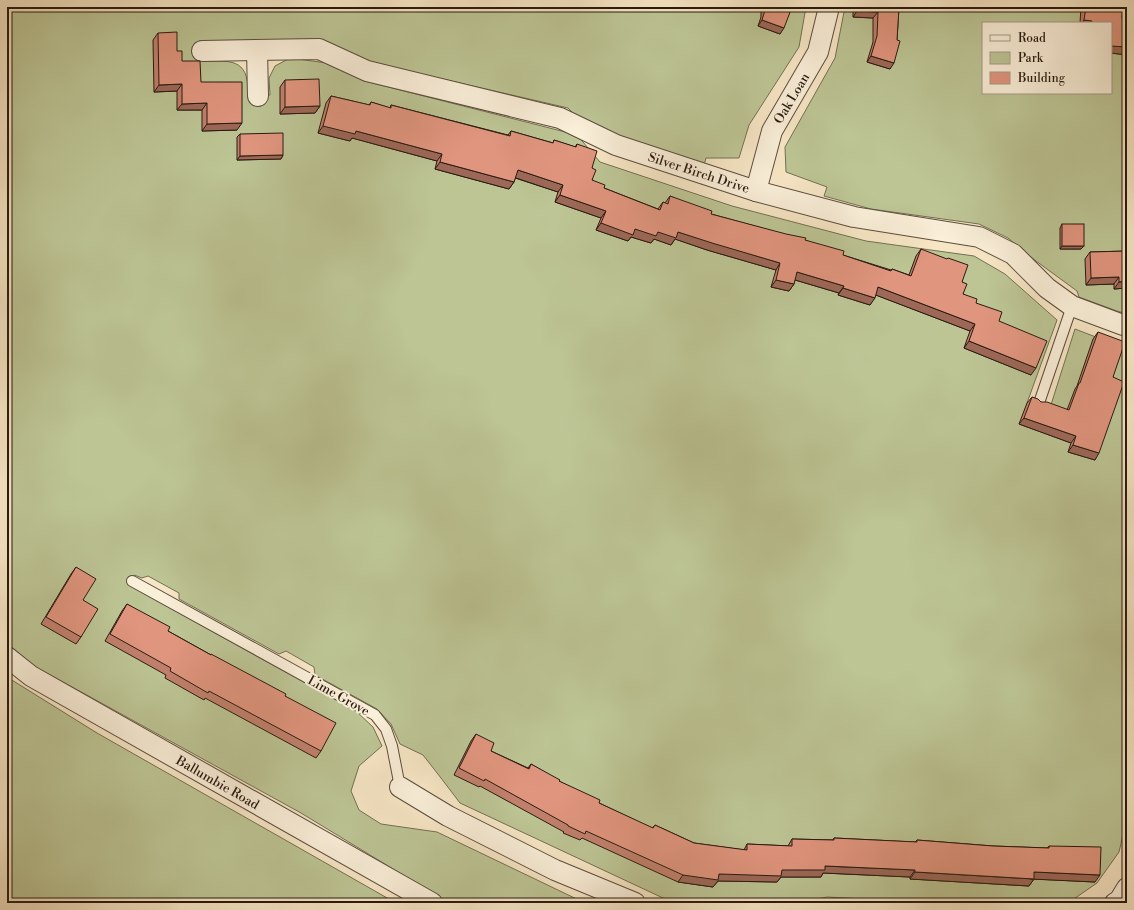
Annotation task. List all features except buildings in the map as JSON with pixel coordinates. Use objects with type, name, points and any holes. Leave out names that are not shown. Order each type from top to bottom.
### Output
[{"type":"street","name":"Oak Loan","points":[[756,191],[772,131],[818,52],[829,7]]},
{"type":"street","name":"Silver Birch Drive","points":[[202,51],[319,49],[367,71],[560,118],[616,146],[756,191],[854,217],[979,237],[1012,254],[1047,288],[1072,306],[1123,325],[1127,325]]},
{"type":"street","points":[[257,50],[258,96]]},
{"type":"street","name":"Ballumbie Road","points":[[7,657],[31,676],[432,903]]},
{"type":"street","name":"Lime Grove","points":[[400,787],[448,816],[548,866],[634,903]]},
{"type":"street","points":[[1115,903],[1119,901],[1127,888]]},
{"type":"lane","points":[[1039,403],[1072,306]]},
{"type":"lane","name":"Lime Grove","points":[[132,581],[374,715],[386,729],[392,746],[400,787]]},
{"type":"green space","points":[[7,7],[806,7],[799,47],[749,125],[739,158],[706,158],[704,165],[585,125],[568,108],[369,62],[202,42],[202,61],[230,62],[241,67],[245,72],[249,96],[270,95],[269,78],[275,66],[290,58],[327,63],[365,81],[577,135],[600,162],[732,206],[866,241],[974,256],[1005,274],[1057,320],[1027,403],[1049,411],[1075,329],[1127,349],[1126,822],[1119,852],[1097,883],[1068,903],[937,903],[827,897],[799,903],[679,903],[663,898],[460,803],[423,755],[400,744],[391,724],[377,709],[315,675],[314,667],[286,651],[279,654],[179,599],[179,593],[148,576],[142,578],[134,575],[129,585],[356,711],[373,727],[382,746],[359,766],[351,791],[359,810],[381,824],[437,832],[585,903],[449,903],[301,813],[34,666],[7,643]]},
{"type":"green space","points":[[845,7],[1127,7],[1127,314],[1079,297],[1077,291],[1008,238],[979,224],[871,209],[824,196],[827,187],[786,172],[785,147],[835,58]]},
{"type":"green space","points":[[7,677],[97,733],[396,903],[7,903]]}]
